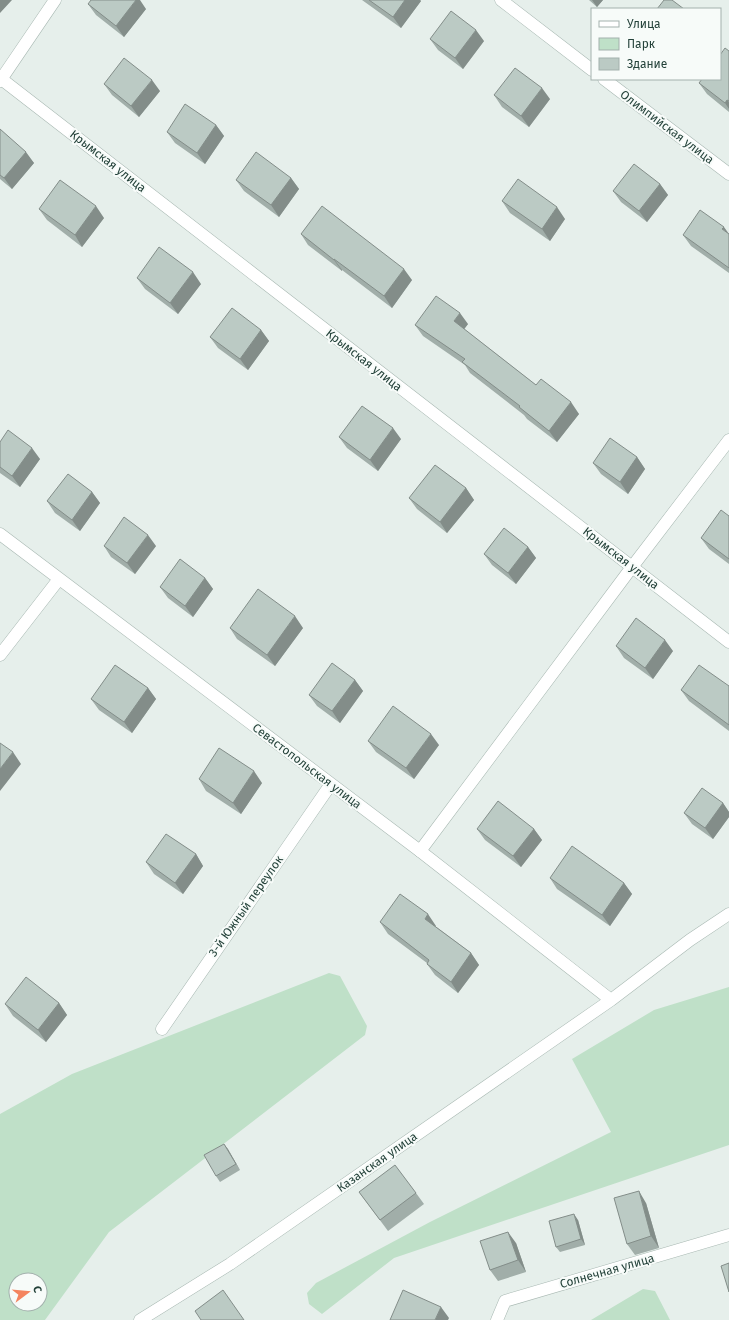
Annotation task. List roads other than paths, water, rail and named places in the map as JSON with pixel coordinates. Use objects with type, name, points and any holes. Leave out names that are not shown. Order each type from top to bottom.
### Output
[{"type":"street","points":[[0,79],[55,0]]},
{"type":"street","points":[[501,0],[591,69]]},
{"type":"street","name":"Крымская улица","points":[[0,79],[729,642]]},
{"type":"street","name":"Олимпийская улица","points":[[605,80],[729,174]]},
{"type":"street","points":[[420,852],[632,567],[729,440]]},
{"type":"street","name":"Севастопольская улица","points":[[0,534],[331,784],[611,1000]]},
{"type":"street","points":[[0,655],[59,578]]},
{"type":"street","name":"3-й Южный переулок","points":[[162,1029],[331,784]]},
{"type":"street","name":"Казанская улица","points":[[140,1320],[230,1264],[611,1000],[690,940],[729,914]]},
{"type":"street","name":"Солнечная улица","points":[[497,1320],[505,1300],[729,1235]]}]
